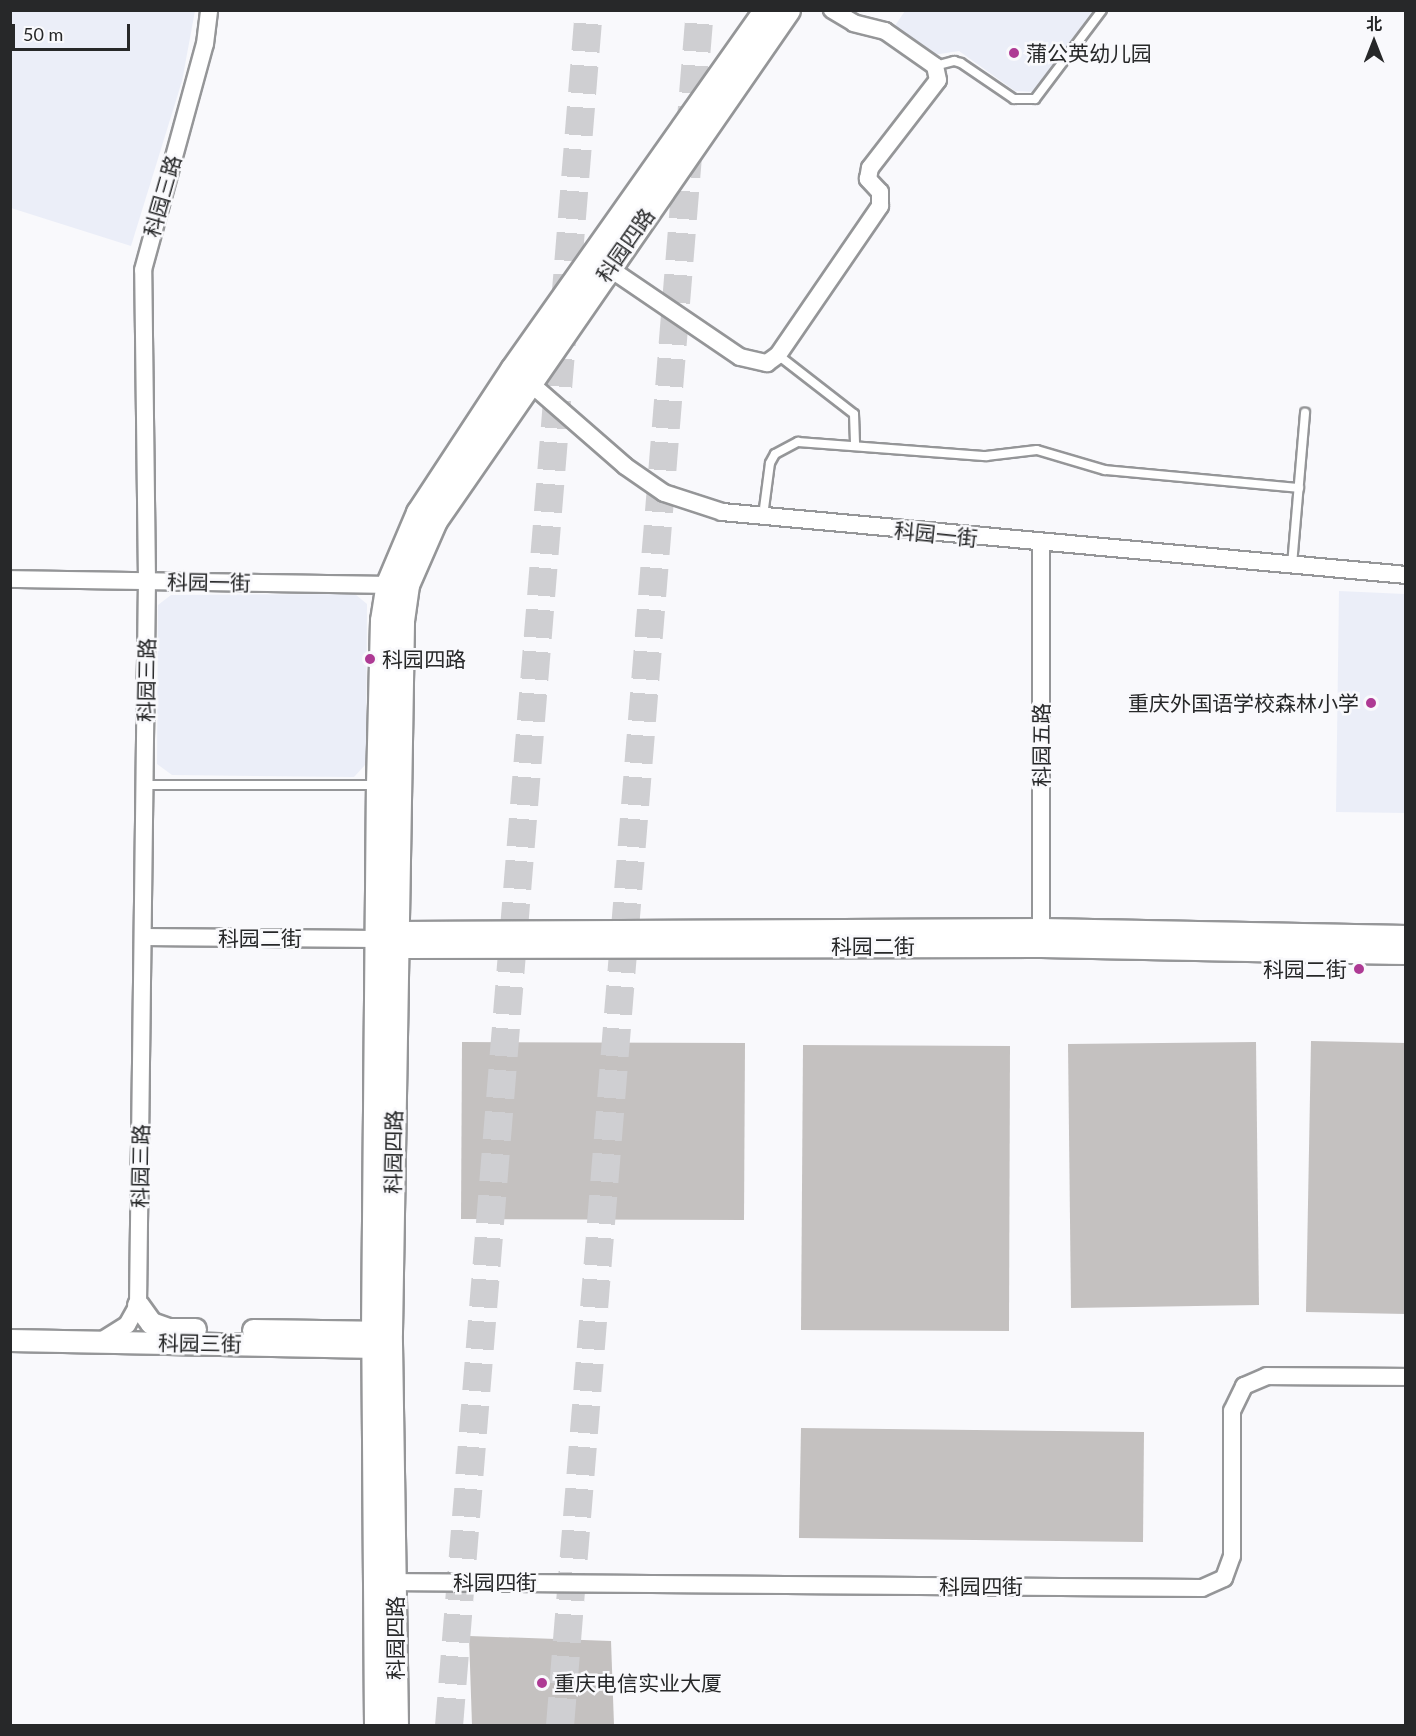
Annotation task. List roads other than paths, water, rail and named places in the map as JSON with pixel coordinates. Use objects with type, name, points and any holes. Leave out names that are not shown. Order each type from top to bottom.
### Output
[{"type":"main road","name":"科园四路","points":[[522,376],[767,10]]},
{"type":"main road","name":"科园四路","points":[[390,939],[379,785],[383,621],[398,585],[419,513],[522,376],[609,268],[788,10]]},
{"type":"main road","name":"科园四路","points":[[396,1725],[386,1582],[382,1339],[390,939],[402,621],[398,585]]},
{"type":"main road","name":"科园四路","points":[[377,1725],[386,1582]]},
{"type":"street","name":"科园三路","points":[[138,1305],[147,581],[143,270],[200,64],[209,10]]},
{"type":"street","points":[[609,268],[740,357],[767,363],[778,355],[880,206],[882,198],[868,179],[868,173],[938,80],[935,66],[885,31],[854,22],[832,10]]},
{"type":"street","name":"科园一街","points":[[522,376],[625,466],[664,493],[693,505],[763,516],[1041,545],[1406,575]]},
{"type":"street","name":"科园五路","points":[[1041,545],[1041,938]]},
{"type":"street","name":"科园一街","points":[[10,579],[398,585]]},
{"type":"street","name":"科园二街","points":[[143,937],[390,939],[1406,936]]},
{"type":"street","name":"科园二街","points":[[1041,938],[1406,953]]},
{"type":"street","points":[[102,1341],[127,1324],[138,1305]]},
{"type":"street","name":"科园三街","points":[[138,1305],[151,1323],[168,1329],[382,1339]]},
{"type":"street","name":"科园三街","points":[[10,1340],[382,1339]]},
{"type":"street","name":"科园四街","points":[[386,1582],[1202,1588],[1224,1578],[1232,1556],[1232,1411],[1244,1386],[1267,1376],[1406,1377]]},
{"type":"lane","points":[[935,66],[954,61],[961,63],[1014,99],[1035,99],[1102,10]]},
{"type":"lane","points":[[778,355],[854,414],[855,446]]},
{"type":"lane","points":[[1292,566],[1305,413]]},
{"type":"lane","points":[[763,516],[770,462],[775,454],[798,442],[986,456],[1037,450],[1105,470],[1299,488]]},
{"type":"lane","points":[[144,785],[379,785]]},
{"type":"tunnel","points":[[449,1726],[589,10]]},
{"type":"tunnel","points":[[560,1726],[700,10]]},
{"type":"place","name":"蒲公英幼儿园","points":[[1014,53]]},
{"type":"place","name":"科园四路","points":[[370,659]]},
{"type":"place","name":"重庆外国语学校森林小学","points":[[1371,703]]},
{"type":"place","name":"科园二街","points":[[1359,969]]},
{"type":"place","name":"重庆电信实业大厦","points":[[542,1683]]}]
